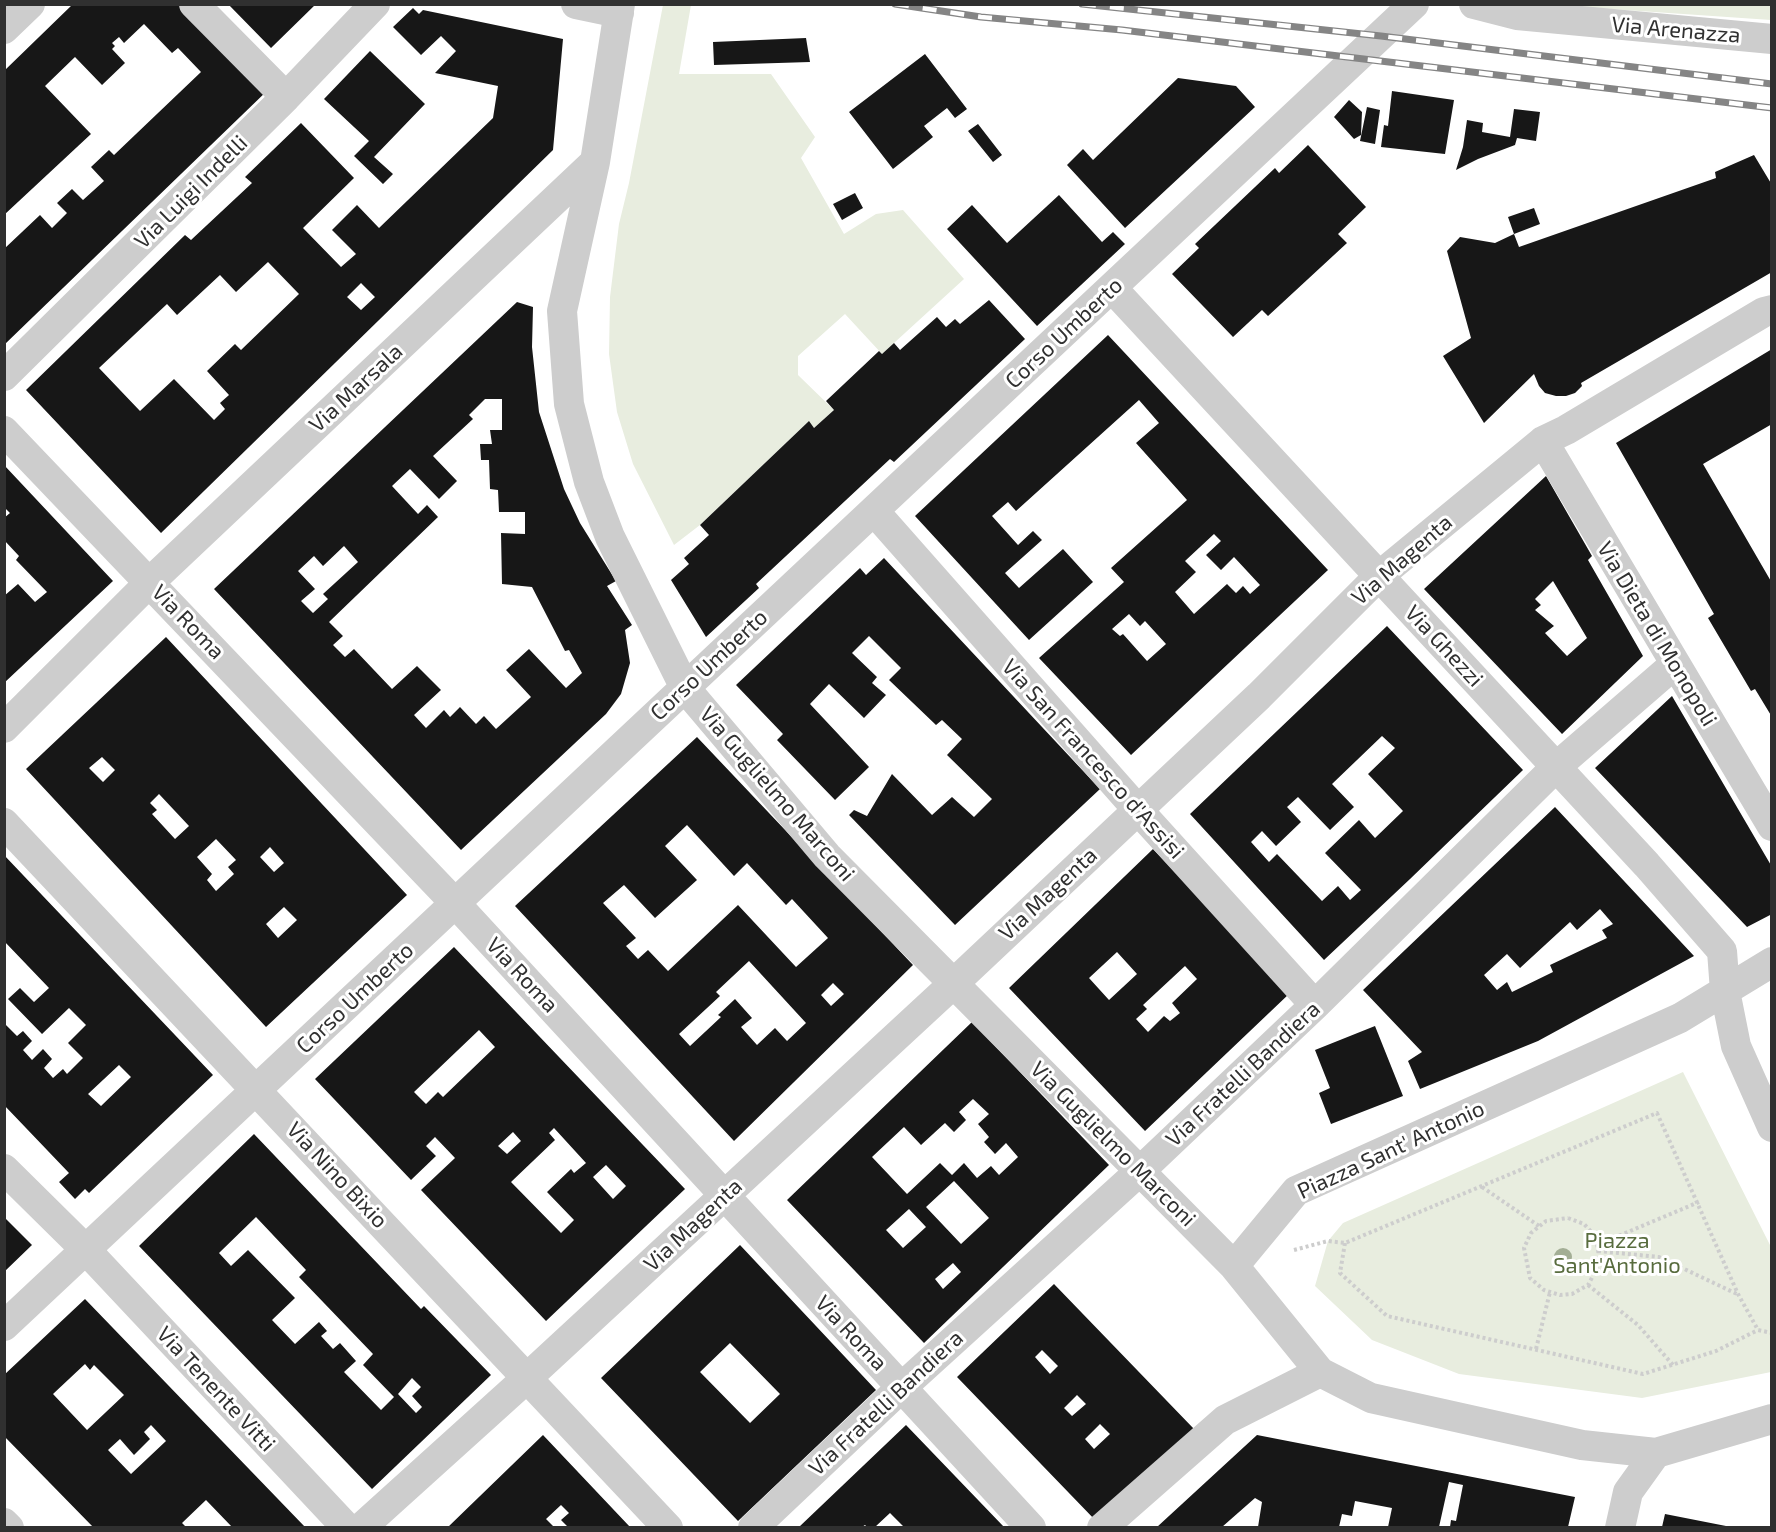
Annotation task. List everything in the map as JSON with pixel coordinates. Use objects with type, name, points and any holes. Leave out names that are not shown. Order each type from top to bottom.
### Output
[{"type":"street","points":[[4,29],[30,4]]},
{"type":"street","points":[[194,4],[286,97]]},
{"type":"street","name":"Via Luigi Indelli","points":[[4,376],[286,97],[375,4]]},
{"type":"street","points":[[576,4],[619,9],[595,162]]},
{"type":"street","name":"Corso Umberto","points":[[4,1326],[1414,4]]},
{"type":"street","name":"Via Arenazza","points":[[1474,4],[1518,15],[1772,39]]},
{"type":"street","name":"Via Marsala","points":[[4,728],[150,582],[595,162]]},
{"type":"street","name":"Via Guglielmo Marconi","points":[[595,162],[562,311],[569,404],[589,482],[610,537],[685,688],[827,856],[1234,1266]]},
{"type":"street","name":"Via Ghezzi","points":[[1112,288],[1647,865],[1722,951],[1725,991]]},
{"type":"street","name":"Via Magenta","points":[[361,1527],[527,1378],[953,984],[1259,696],[1379,576],[1544,441],[1764,312],[1772,310]]},
{"type":"street","name":"Via Roma","points":[[4,430],[455,903],[1031,1527]]},
{"type":"street","name":"Via Dieta di Monopoli","points":[[1544,441],[1772,826]]},
{"type":"street","name":"Via San Francesco d'Assisi","points":[[874,511],[1138,810],[1315,1005]]},
{"type":"street","name":"Via Fratelli Bandiera","points":[[753,1527],[1140,1171],[1315,1005],[1556,767],[1675,664]]},
{"type":"street","name":"Via Nino Bixio","points":[[4,823],[668,1527]]},
{"type":"street","name":"Piazza Sant' Antonio","points":[[1234,1266],[1296,1191],[1680,1018],[1772,962]]},
{"type":"street","points":[[1725,991],[1736,1046],[1772,1127]]},
{"type":"street","name":"Via Tenente Vitti","points":[[4,1168],[86,1250],[347,1527]]},
{"type":"street","points":[[1234,1266],[1320,1372],[1371,1398],[1582,1445],[1656,1453],[1772,1419]]},
{"type":"street","points":[[1102,1527],[1226,1420],[1320,1372]]},
{"type":"street","points":[[1620,1527],[1628,1492],[1656,1453]]},
{"type":"street","points":[[4,1523],[9,1527]]},
{"type":"path","points":[[1286,1252],[1328,1241],[1345,1243],[1657,1113],[1699,1202],[1738,1294],[1758,1330]]},
{"type":"path","points":[[1481,1186],[1539,1226]]},
{"type":"path","points":[[1597,1245],[1699,1202]]},
{"type":"path","points":[[1568,1218],[1584,1224],[1596,1237],[1600,1263],[1588,1285],[1572,1294],[1560,1295],[1544,1290],[1530,1278],[1524,1248],[1531,1233],[1539,1226],[1546,1221],[1568,1218]]},
{"type":"path","points":[[1345,1243],[1340,1273],[1387,1316],[1642,1374],[1716,1351],[1758,1330],[1772,1334]]},
{"type":"path","points":[[1598,1251],[1659,1257],[1738,1294]]},
{"type":"path","points":[[1588,1285],[1638,1325],[1673,1365]]},
{"type":"path","points":[[1536,1349],[1550,1292]]},
{"type":"green space","points":[[663,5],[691,5],[679,74],[771,74],[815,137],[801,158],[844,234],[876,214],[903,210],[964,279],[882,354],[845,314],[798,356],[798,375],[834,410],[814,428],[808,422],[700,525],[674,545],[633,464],[617,412],[609,354],[610,297],[619,224]]},
{"type":"green space","points":[[1552,5],[1771,5],[1771,20]]},
{"type":"green space","name":"Piazza Sant'Antonio","points":[[1683,1072],[1771,1247],[1771,1372],[1642,1398],[1459,1374],[1372,1340],[1315,1286],[1328,1241],[1343,1223]]},
{"type":"building","points":[[73,4],[187,4],[270,88],[4,345],[4,249],[40,215],[52,228],[67,213],[57,203],[72,189],[83,200],[104,181],[91,167],[109,150],[114,155],[201,72],[178,48],[172,53],[144,24],[124,43],[119,37],[112,43],[115,46],[112,49],[125,63],[102,85],[75,57],[45,86],[91,134],[4,215],[4,71]]},
{"type":"building","points":[[228,4],[316,4],[271,48]]},
{"type":"building","points":[[413,8],[419,14],[423,10],[563,39],[553,150],[161,533],[26,390],[185,235],[191,240],[252,183],[245,177],[301,123],[354,178],[303,228],[341,267],[356,254],[332,230],[357,205],[379,228],[493,118],[498,86],[435,73],[456,51],[441,36],[421,55],[393,27]],"holes":[[[268,262],[299,294],[241,350],[235,344],[207,371],[229,395],[220,403],[225,409],[214,420],[174,379],[140,411],[99,368],[167,304],[177,315],[220,275],[236,292]],[[361,283],[375,297],[361,310],[347,297]]]},
{"type":"building","points":[[806,38],[810,62],[714,65],[713,42]]},
{"type":"building","points":[[370,51],[425,104],[374,157],[393,174],[383,184],[354,156],[369,141],[324,99]]},
{"type":"building","points":[[925,54],[967,109],[955,118],[947,108],[924,126],[933,137],[893,169],[849,112]]},
{"type":"building","points":[[1178,78],[1236,86],[1255,107],[1125,228],[1067,165],[1083,149],[1093,160]]},
{"type":"building","points":[[1392,91],[1454,100],[1445,154],[1381,147],[1384,125],[1388,126]]},
{"type":"building","points":[[1349,100],[1362,112],[1361,135],[1354,139],[1334,117]]},
{"type":"building","points":[[1367,107],[1380,110],[1375,144],[1360,141]]},
{"type":"building","points":[[1514,109],[1540,112],[1536,141],[1517,138],[1515,145],[1456,170],[1463,147],[1467,120],[1483,123],[1482,132],[1510,137]]},
{"type":"building","points":[[978,124],[1002,155],[993,162],[968,131]]},
{"type":"building","points":[[1308,145],[1366,207],[1338,234],[1347,243],[1268,316],[1262,310],[1233,337],[1172,274],[1199,248],[1195,244],[1275,168],[1279,173]]},
{"type":"building","points":[[1754,155],[1772,185],[1772,272],[1581,383],[1582,386],[1575,393],[1556,396],[1545,393],[1534,374],[1484,423],[1443,356],[1471,338],[1447,251],[1460,237],[1495,243],[1514,234],[1519,247],[1716,178],[1715,172]]},
{"type":"building","points":[[855,193],[863,208],[842,220],[833,204]]},
{"type":"building","points":[[1059,195],[1102,242],[1113,232],[1125,244],[1037,326],[947,229],[972,205],[1007,243]]},
{"type":"building","points":[[1534,208],[1540,224],[1514,234],[1508,217]]},
{"type":"building","points":[[989,300],[1025,339],[894,462],[890,459],[756,584],[759,588],[706,637],[671,580],[689,564],[684,558],[709,535],[700,525],[809,421],[814,428],[834,410],[826,401],[879,351],[882,354],[894,343],[900,350],[937,317],[946,327],[955,319],[960,324]]},
{"type":"building","points":[[517,302],[533,307],[532,347],[539,412],[564,489],[580,523],[616,581],[607,586],[632,625],[625,630],[630,663],[621,694],[606,714],[461,850],[214,589]],"holes":[[[485,399],[502,399],[502,430],[490,430],[492,444],[480,444],[481,460],[489,460],[490,489],[498,490],[499,512],[525,512],[525,534],[501,533],[502,584],[532,587],[565,651],[569,650],[582,673],[566,688],[529,649],[506,670],[531,697],[496,729],[484,716],[476,724],[460,707],[450,717],[444,710],[426,728],[414,715],[441,690],[417,666],[392,689],[354,649],[345,657],[333,645],[343,636],[329,622],[438,517],[427,505],[418,514],[392,486],[410,469],[439,499],[457,481],[433,456],[473,419],[469,415]],[[344,546],[358,562],[323,594],[328,599],[313,613],[301,601],[315,589],[298,571],[314,556],[323,566]]]},
{"type":"building","points":[[1108,335],[1328,570],[1131,755],[1039,658],[1124,582],[1111,568],[1187,500],[1136,443],[1159,423],[1139,400],[1016,511],[1008,502],[992,516],[1018,545],[1033,531],[1042,540],[1005,573],[1019,588],[1063,549],[1093,582],[1029,640],[915,516]],"holes":[[[1214,534],[1221,541],[1206,555],[1221,570],[1234,557],[1260,585],[1250,594],[1243,586],[1236,593],[1227,584],[1194,614],[1175,592],[1196,572],[1185,561]],[[1129,614],[1140,626],[1145,621],[1166,644],[1147,661],[1123,634],[1120,636],[1112,629]]]},
{"type":"building","points":[[1772,349],[1772,424],[1703,464],[1772,583],[1772,717],[1755,689],[1751,691],[1708,618],[1714,614],[1616,443]]},
{"type":"building","points":[[4,465],[113,581],[4,683],[4,596],[18,584],[35,602],[47,592],[16,560],[19,556],[4,540],[4,518],[10,513],[4,507]]},
{"type":"building","points":[[1546,476],[1592,556],[1588,560],[1643,656],[1562,734],[1424,589]],"holes":[[[1553,581],[1587,638],[1567,656],[1545,633],[1554,626],[1535,610],[1541,605],[1535,599]]]},
{"type":"building","points":[[884,558],[1100,789],[955,925],[849,815],[854,810],[867,816],[892,774],[932,815],[952,797],[974,817],[992,799],[947,755],[962,739],[942,720],[936,725],[889,680],[901,668],[869,636],[852,653],[877,677],[872,683],[886,695],[864,718],[829,684],[810,704],[869,767],[835,800],[777,740],[783,734],[736,685],[860,568],[866,575]]},
{"type":"building","points":[[1387,626],[1523,770],[1324,960],[1190,814]],"holes":[[[1382,736],[1395,748],[1368,774],[1403,811],[1375,838],[1359,820],[1325,853],[1361,890],[1350,900],[1338,886],[1322,901],[1277,854],[1269,862],[1251,842],[1262,831],[1276,846],[1301,822],[1287,807],[1298,797],[1330,830],[1354,807],[1332,784]]]},
{"type":"building","points":[[166,637],[407,895],[266,1027],[26,769]],"holes":[[[102,757],[115,770],[103,782],[89,768]],[[159,794],[189,826],[175,839],[152,814],[157,810],[150,803]],[[216,839],[236,860],[228,867],[234,874],[216,891],[207,880],[212,874],[197,857]],[[270,847],[284,863],[274,872],[260,857]],[[284,907],[297,920],[278,938],[266,924]]]},
{"type":"building","points":[[1672,696],[1772,867],[1772,914],[1747,927],[1595,768]]},
{"type":"building","points":[[697,737],[913,965],[734,1141],[515,906]],"holes":[[[687,825],[734,876],[747,863],[786,905],[792,899],[828,938],[796,967],[738,905],[668,971],[648,950],[638,959],[626,946],[636,938],[603,903],[624,885],[655,918],[697,880],[665,846]],[[749,961],[806,1023],[787,1041],[775,1028],[757,1045],[741,1027],[752,1018],[735,999],[718,1015],[721,1017],[690,1046],[679,1034],[720,996],[716,992]],[[833,983],[844,994],[831,1006],[821,995]]]},
{"type":"building","points":[[1555,807],[1694,956],[1538,1041],[1420,1089],[1408,1061],[1422,1052],[1363,990]],"holes":[[[1600,909],[1613,924],[1602,930],[1607,938],[1550,965],[1553,972],[1512,992],[1507,982],[1497,990],[1484,975],[1507,954],[1520,968],[1570,922],[1577,930]]]},
{"type":"building","points":[[1153,849],[1290,993],[1145,1131],[1009,988]],"holes":[[[1117,952],[1137,974],[1109,1000],[1089,978]],[[1185,966],[1197,979],[1172,1003],[1180,1013],[1170,1021],[1164,1016],[1148,1032],[1136,1019],[1147,1009],[1143,1005]]]},
{"type":"building","points":[[4,855],[213,1075],[89,1193],[85,1189],[75,1199],[59,1182],[69,1173],[4,1105],[4,1023],[17,1036],[23,1031],[32,1041],[23,1050],[32,1060],[43,1049],[52,1059],[44,1068],[53,1078],[63,1069],[67,1074],[83,1058],[68,1043],[86,1025],[69,1008],[42,1034],[8,999],[20,988],[34,1002],[49,988],[4,941]],"holes":[[[119,1065],[131,1077],[101,1106],[88,1094]]]},
{"type":"building","points":[[454,947],[685,1189],[546,1321],[421,1190],[455,1158],[435,1137],[426,1146],[436,1156],[411,1180],[315,1079]],"holes":[[[479,1030],[495,1047],[443,1097],[438,1092],[426,1104],[414,1092]],[[554,1128],[586,1163],[574,1173],[571,1169],[547,1192],[574,1220],[561,1233],[511,1182],[555,1140],[549,1133]],[[513,1132],[521,1141],[507,1154],[498,1146]],[[606,1165],[626,1186],[613,1199],[593,1177]]]},
{"type":"building","points":[[972,1022],[1109,1165],[924,1343],[787,1200]],"holes":[[[973,1099],[989,1114],[978,1124],[989,1137],[984,1142],[995,1154],[1006,1143],[1018,1157],[999,1175],[991,1166],[977,1178],[964,1163],[952,1175],[940,1163],[907,1194],[872,1157],[904,1127],[921,1145],[945,1123],[954,1132],[966,1120],[959,1112]],[[954,1181],[989,1218],[961,1244],[926,1207]],[[909,1209],[926,1227],[903,1248],[886,1230]],[[953,1263],[961,1272],[943,1289],[935,1279]]]},
{"type":"building","points":[[1375,1026],[1403,1096],[1331,1124],[1319,1093],[1330,1088],[1315,1050]]},
{"type":"building","points":[[254,1134],[421,1309],[424,1306],[491,1375],[372,1489],[139,1246]],"holes":[[[256,1217],[306,1270],[299,1277],[373,1354],[363,1365],[394,1397],[381,1410],[344,1372],[356,1361],[340,1343],[333,1349],[321,1336],[327,1331],[319,1322],[295,1344],[272,1320],[295,1298],[248,1250],[231,1266],[219,1253]],[[412,1378],[421,1387],[412,1396],[422,1407],[416,1413],[398,1394]]]},
{"type":"building","points":[[4,1217],[32,1245],[4,1272]]},
{"type":"building","points":[[740,1245],[876,1390],[738,1521],[601,1378]],"holes":[[[730,1343],[780,1394],[750,1423],[700,1372]]]},
{"type":"building","points":[[1054,1284],[1194,1429],[1097,1522],[957,1377]],"holes":[[[1042,1350],[1058,1366],[1050,1374],[1035,1357]],[[1077,1395],[1086,1404],[1072,1416],[1064,1408]],[[1100,1424],[1110,1434],[1094,1449],[1085,1439]]]},
{"type":"building","points":[[85,1299],[305,1527],[232,1527],[206,1500],[182,1523],[186,1527],[93,1527],[4,1436],[4,1375]],"holes":[[[85,1364],[90,1370],[94,1365],[124,1395],[87,1430],[53,1394]],[[151,1425],[166,1441],[131,1474],[108,1450],[120,1439],[134,1455],[150,1439],[144,1432]]]},
{"type":"building","points":[[906,1425],[1004,1527],[904,1527],[890,1513],[875,1527],[865,1525],[862,1527],[799,1527]]},
{"type":"building","points":[[543,1435],[630,1527],[568,1527],[561,1520],[569,1513],[561,1505],[546,1519],[554,1527],[448,1527]]},
{"type":"building","points":[[1257,1435],[1575,1497],[1568,1527],[1450,1527],[1451,1520],[1456,1521],[1463,1485],[1449,1482],[1439,1527],[1388,1527],[1392,1508],[1355,1501],[1352,1516],[1342,1514],[1339,1527],[1258,1527],[1262,1502],[1255,1498],[1222,1527],[1157,1527]]},
{"type":"building","points":[[1665,1514],[1726,1526],[1726,1527],[1662,1527]]},
{"type":"railway","points":[[895,4],[981,17],[1122,30],[1772,108]]},
{"type":"railway","points":[[1082,4],[1381,36],[1772,84]]}]
